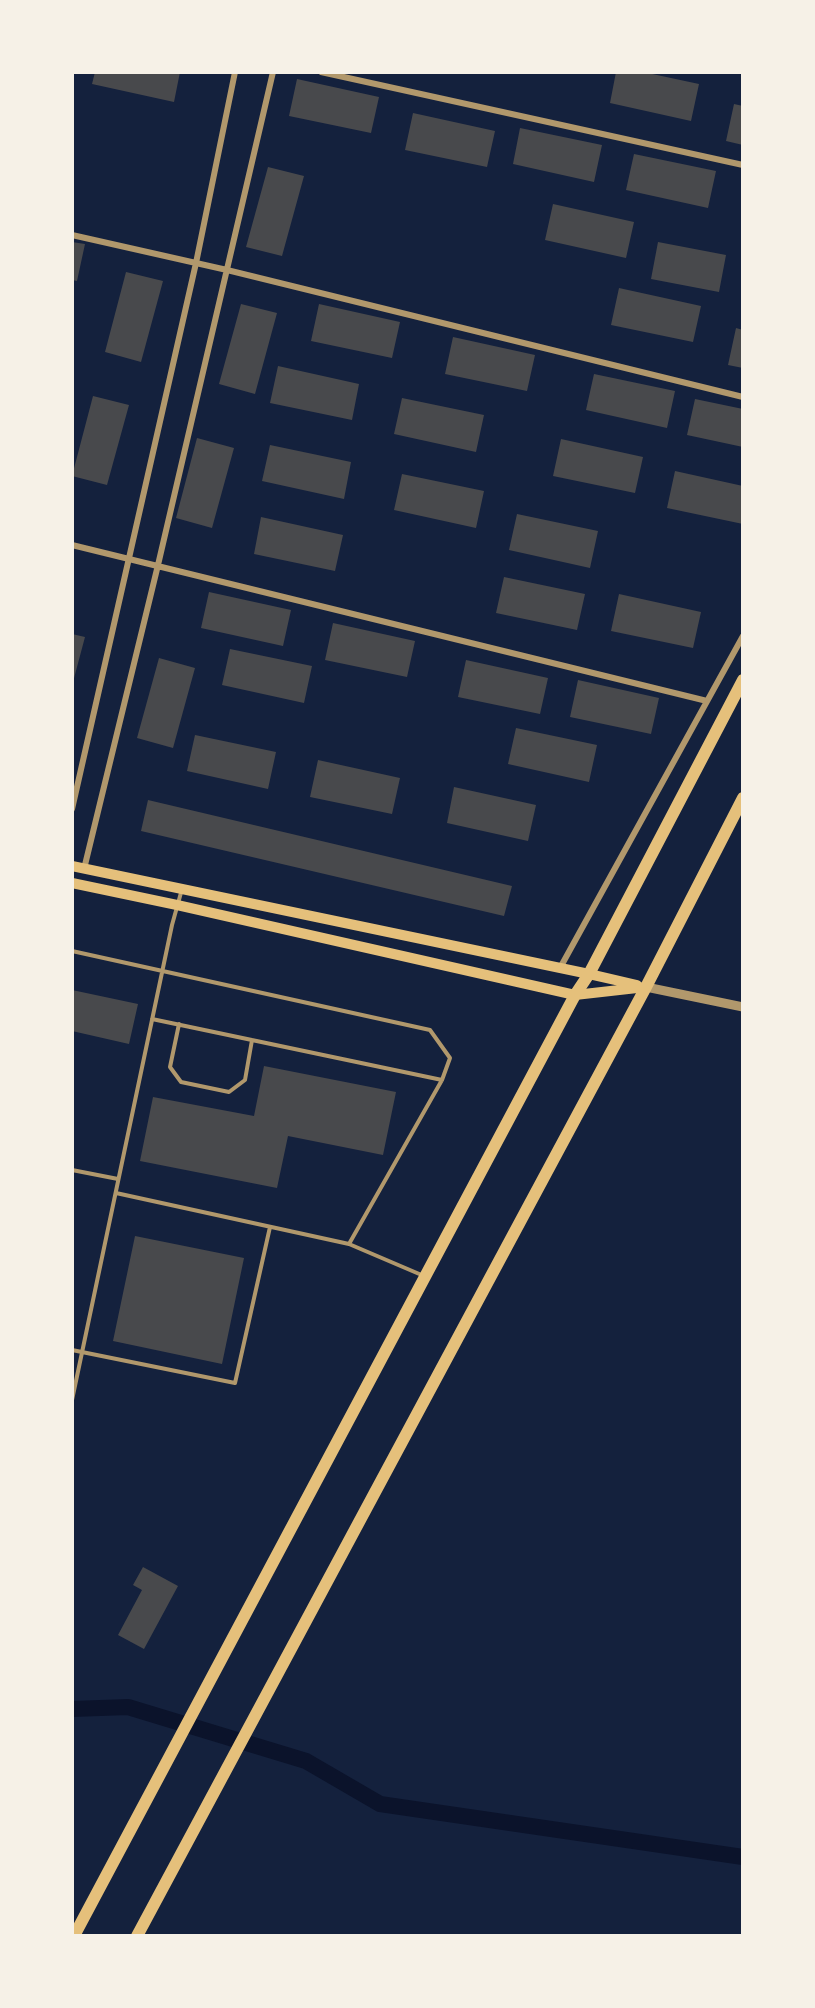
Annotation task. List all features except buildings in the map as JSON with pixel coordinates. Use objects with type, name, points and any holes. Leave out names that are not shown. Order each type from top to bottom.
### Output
[{"type":"main road","points":[[74,1936],[574,995],[589,974],[743,680]]},
{"type":"main road","points":[[137,1936],[646,987],[743,798]]},
{"type":"main road","points":[[72,866],[646,987]]},
{"type":"main road","points":[[72,883],[574,995],[646,987]]},
{"type":"street","points":[[72,809],[196,262],[235,72]]},
{"type":"street","points":[[84,869],[158,565],[273,72]]},
{"type":"street","points":[[321,72],[743,165]]},
{"type":"street","points":[[72,235],[196,262],[743,398]]},
{"type":"street","points":[[72,545],[707,701]]},
{"type":"street","points":[[560,968],[743,636]]},
{"type":"street","points":[[646,987],[743,1007]]},
{"type":"lane","points":[[72,1400],[162,971],[182,889]]},
{"type":"lane","points":[[72,951],[430,1030],[450,1058],[442,1080],[349,1244]]},
{"type":"lane","points":[[152,1019],[442,1080]]},
{"type":"lane","points":[[179,1024],[170,1067],[181,1082],[229,1092],[245,1080],[252,1040]]},
{"type":"lane","points":[[72,1170],[118,1179]]},
{"type":"lane","points":[[116,1192],[349,1244],[425,1276]]},
{"type":"lane","points":[[72,1350],[235,1383],[270,1227]]},
{"type":"waterway","points":[[72,1709],[128,1707],[306,1761],[380,1804],[743,1857]]}]
